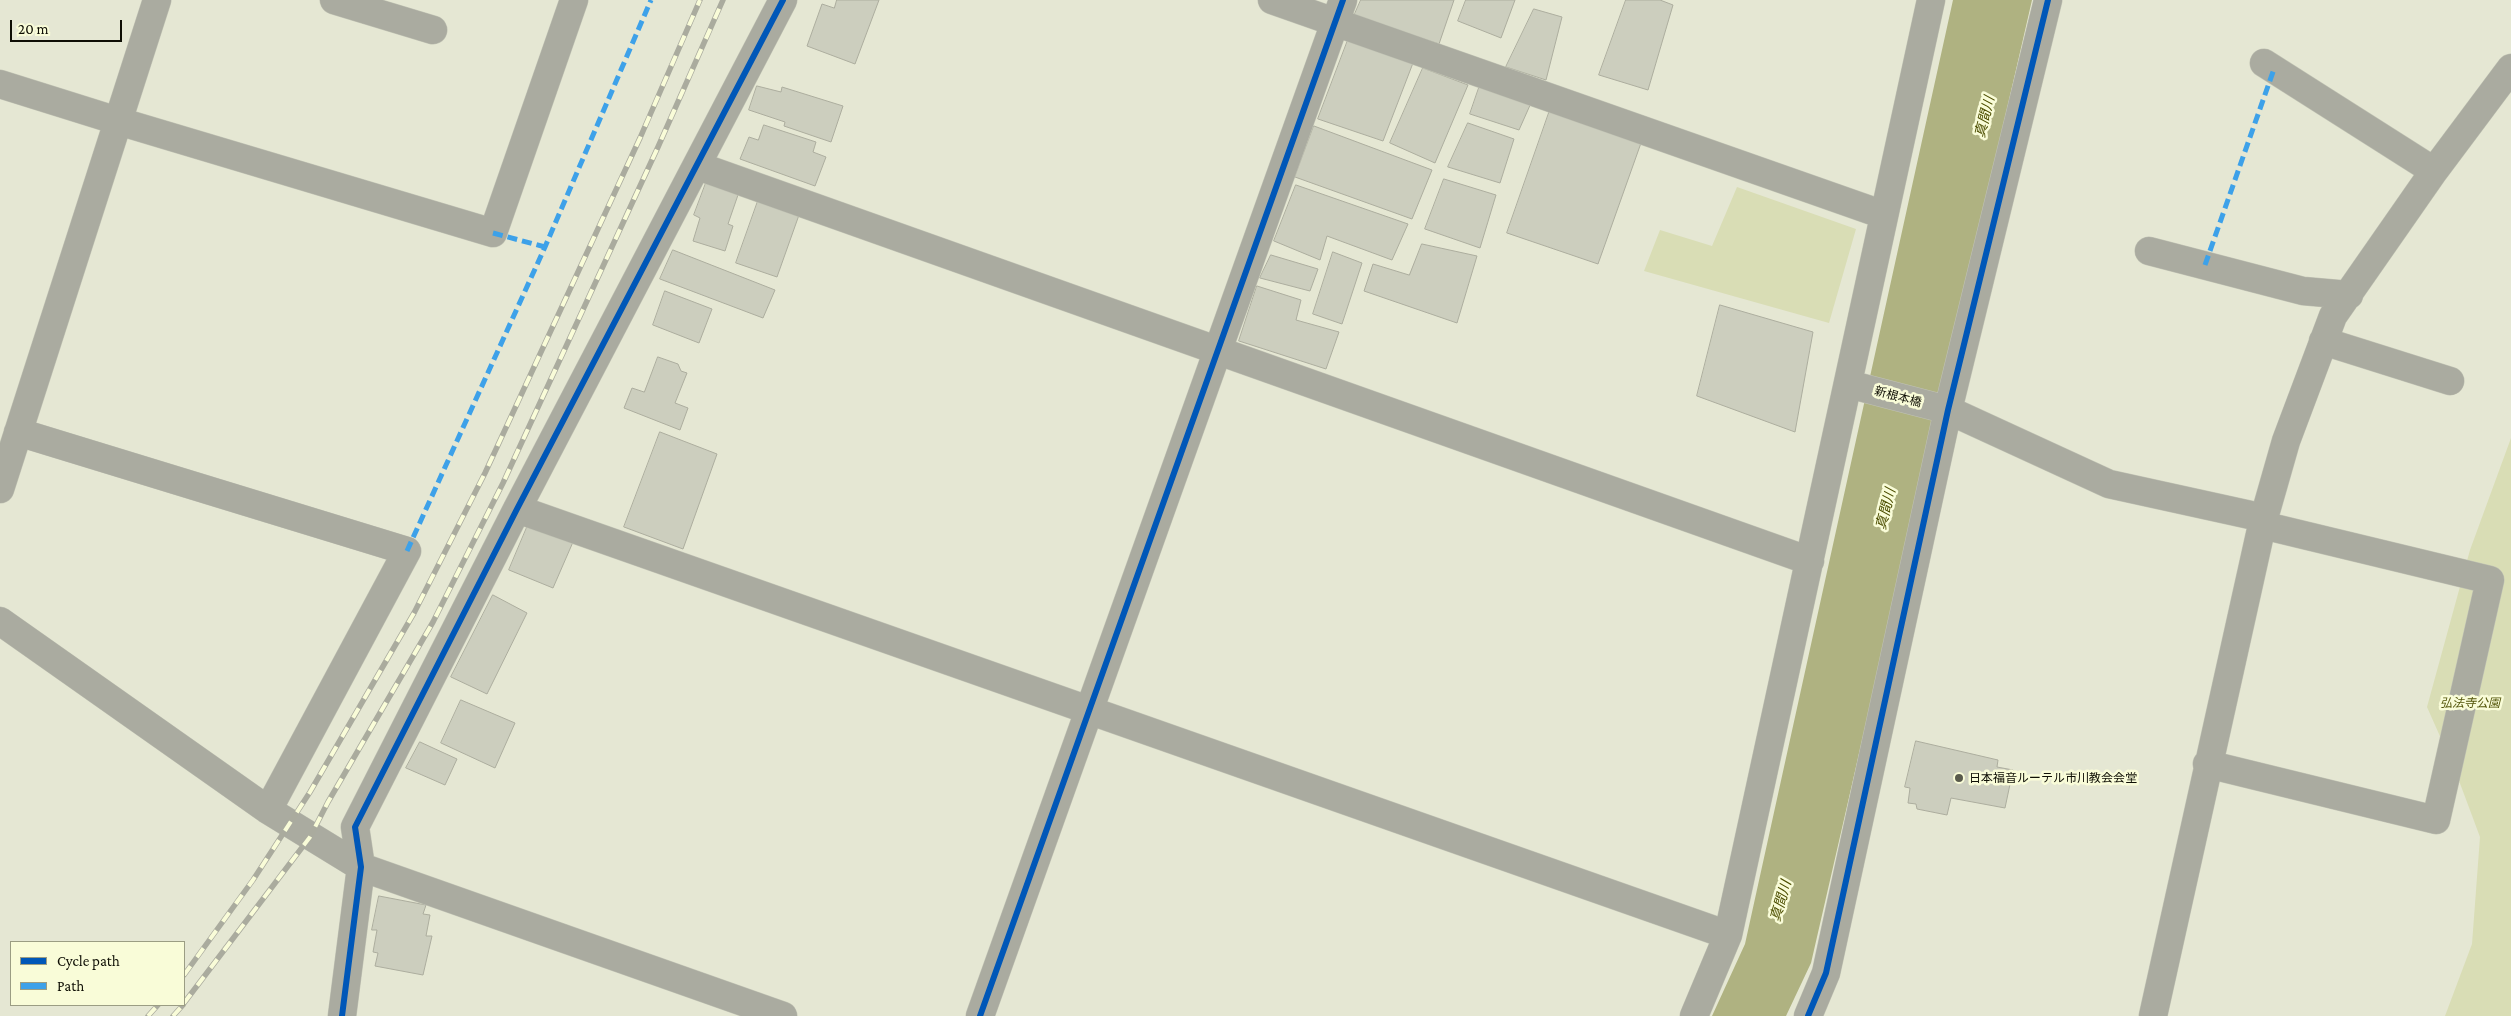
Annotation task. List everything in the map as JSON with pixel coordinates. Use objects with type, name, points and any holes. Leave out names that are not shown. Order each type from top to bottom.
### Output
[{"type":"street","points":[[0,489],[11,434],[118,121],[157,0]]},
{"type":"street","points":[[334,0],[433,30]]},
{"type":"street","points":[[0,84],[493,233],[574,0]]},
{"type":"street","points":[[342,1016],[361,867],[355,826],[517,509],[698,166],[783,0]]},
{"type":"street","points":[[1272,0],[1339,12],[1884,215]]},
{"type":"street","points":[[1694,1016],[1728,935],[1931,0]]},
{"type":"street","points":[[1808,1016],[1826,973],[1948,410],[2048,0]]},
{"type":"street","points":[[980,1016],[1339,12]]},
{"type":"street","points":[[2264,63],[2434,171]]},
{"type":"street","points":[[2153,1016],[2207,764],[2263,521],[2286,441],[2332,316],[2349,295],[2434,171],[2511,68]]},
{"type":"street","points":[[698,166],[1810,561]]},
{"type":"street","points":[[2149,251],[2303,291],[2349,295]]},
{"type":"street","points":[[2323,340],[2450,381]]},
{"type":"street","name":"新根本橋","points":[[1848,384],[1948,410],[2109,484],[2263,521],[2490,580],[2436,820],[2207,764]]},
{"type":"street","points":[[11,434],[407,551],[268,810]]},
{"type":"street","points":[[517,509],[1728,935]]},
{"type":"street","points":[[0,621],[268,810],[361,867],[783,1016]]},
{"type":"green space","points":[[1737,187],[1856,229],[1829,323],[1644,271],[1660,230],[1712,246]]},
{"type":"green space","name":"弘法寺公園","points":[[2511,438],[2511,1016],[2445,1016],[2472,944],[2480,837],[2455,770],[2427,707],[2470,550]]},
{"type":"water","name":"真間川","points":[[1953,0],[2032,0],[1811,963],[1786,1016],[1712,1016],[1745,944]]},
{"type":"building","points":[[837,0],[879,0],[855,64],[807,46],[822,4],[834,8]]},
{"type":"building","points":[[1361,0],[1454,0],[1439,44],[1354,16]]},
{"type":"building","points":[[1466,0],[1515,0],[1501,38],[1458,21]]},
{"type":"building","points":[[1626,0],[1660,0],[1673,5],[1648,90],[1599,75]]},
{"type":"building","points":[[1534,9],[1562,17],[1546,80],[1506,67]]},
{"type":"building","points":[[1348,40],[1413,63],[1383,141],[1318,119]]},
{"type":"building","points":[[1423,68],[1468,85],[1435,163],[1390,143]]},
{"type":"building","points":[[1480,85],[1531,103],[1519,130],[1470,114]]},
{"type":"building","points":[[757,86],[781,92],[782,87],[843,106],[831,142],[784,126],[785,122],[749,110]]},
{"type":"building","points":[[1550,110],[1641,143],[1598,264],[1507,233]]},
{"type":"building","points":[[1468,123],[1514,139],[1500,183],[1448,167]]},
{"type":"building","points":[[764,125],[816,142],[813,152],[826,157],[815,186],[740,159],[749,137],[758,140]]},
{"type":"building","points":[[1314,126],[1432,170],[1412,219],[1295,177]]},
{"type":"building","points":[[1444,179],[1496,195],[1480,248],[1425,229]]},
{"type":"building","points":[[706,183],[739,192],[728,224],[733,226],[725,251],[693,241],[700,218],[694,215]]},
{"type":"building","points":[[1296,185],[1408,224],[1392,260],[1327,236],[1320,260],[1274,241]]},
{"type":"building","points":[[758,201],[799,215],[777,277],[736,263]]},
{"type":"building","points":[[1422,244],[1477,256],[1457,323],[1364,291],[1373,264],[1409,275]]},
{"type":"building","points":[[673,250],[775,290],[763,318],[660,279]]},
{"type":"building","points":[[1333,252],[1362,263],[1342,324],[1313,314]]},
{"type":"building","points":[[1271,255],[1318,269],[1310,291],[1260,278]]},
{"type":"building","points":[[1257,286],[1301,300],[1296,320],[1339,332],[1326,369],[1239,341]]},
{"type":"building","points":[[665,291],[712,309],[699,343],[653,325]]},
{"type":"building","points":[[1720,305],[1813,332],[1795,432],[1697,396]]},
{"type":"building","points":[[658,357],[678,364],[681,371],[687,373],[675,403],[688,408],[680,430],[624,408],[632,388],[644,392]]},
{"type":"building","points":[[660,432],[717,454],[683,549],[624,527]]},
{"type":"building","points":[[528,525],[573,542],[553,588],[509,570]]},
{"type":"building","points":[[493,595],[527,613],[487,694],[451,677]]},
{"type":"building","points":[[461,700],[515,723],[495,768],[441,743]]},
{"type":"building","name":"日本福音ルーテル市川教会会堂","points":[[1916,741],[1998,760],[1997,767],[2013,770],[2005,808],[1951,798],[1947,815],[1917,809],[1916,804],[1908,803],[1910,788],[1905,787]]},
{"type":"building","points":[[420,742],[457,759],[445,785],[406,768]]},
{"type":"building","points":[[379,896],[426,905],[423,914],[430,915],[426,936],[432,936],[423,975],[375,966],[378,953],[373,952],[377,930],[372,930]]},
{"type":"railway","points":[[185,974],[253,880],[310,792],[414,613],[485,473],[640,138],[700,0]]},
{"type":"railway","points":[[185,1002],[310,837],[328,802],[433,622],[503,483],[658,147],[723,0]]},
{"type":"railway","points":[[148,1016],[157,1006]]},
{"type":"railway","points":[[173,1016],[182,1006]]},
{"type":"marked path","points":[[407,551],[545,247],[651,0]]},
{"type":"marked path","points":[[2205,265],[2274,69]]},
{"type":"marked path","points":[[493,233],[545,247]]},
{"type":"cycle path","points":[[342,1016],[361,867],[355,827],[517,509],[783,0]]},
{"type":"cycle path","points":[[980,1016],[1343,0]]},
{"type":"cycle path","points":[[1808,1016],[1826,973],[1948,410],[2048,0]]},
{"type":"place","name":"日本福音ルーテル市川教会会堂","points":[[1959,778]]}]
